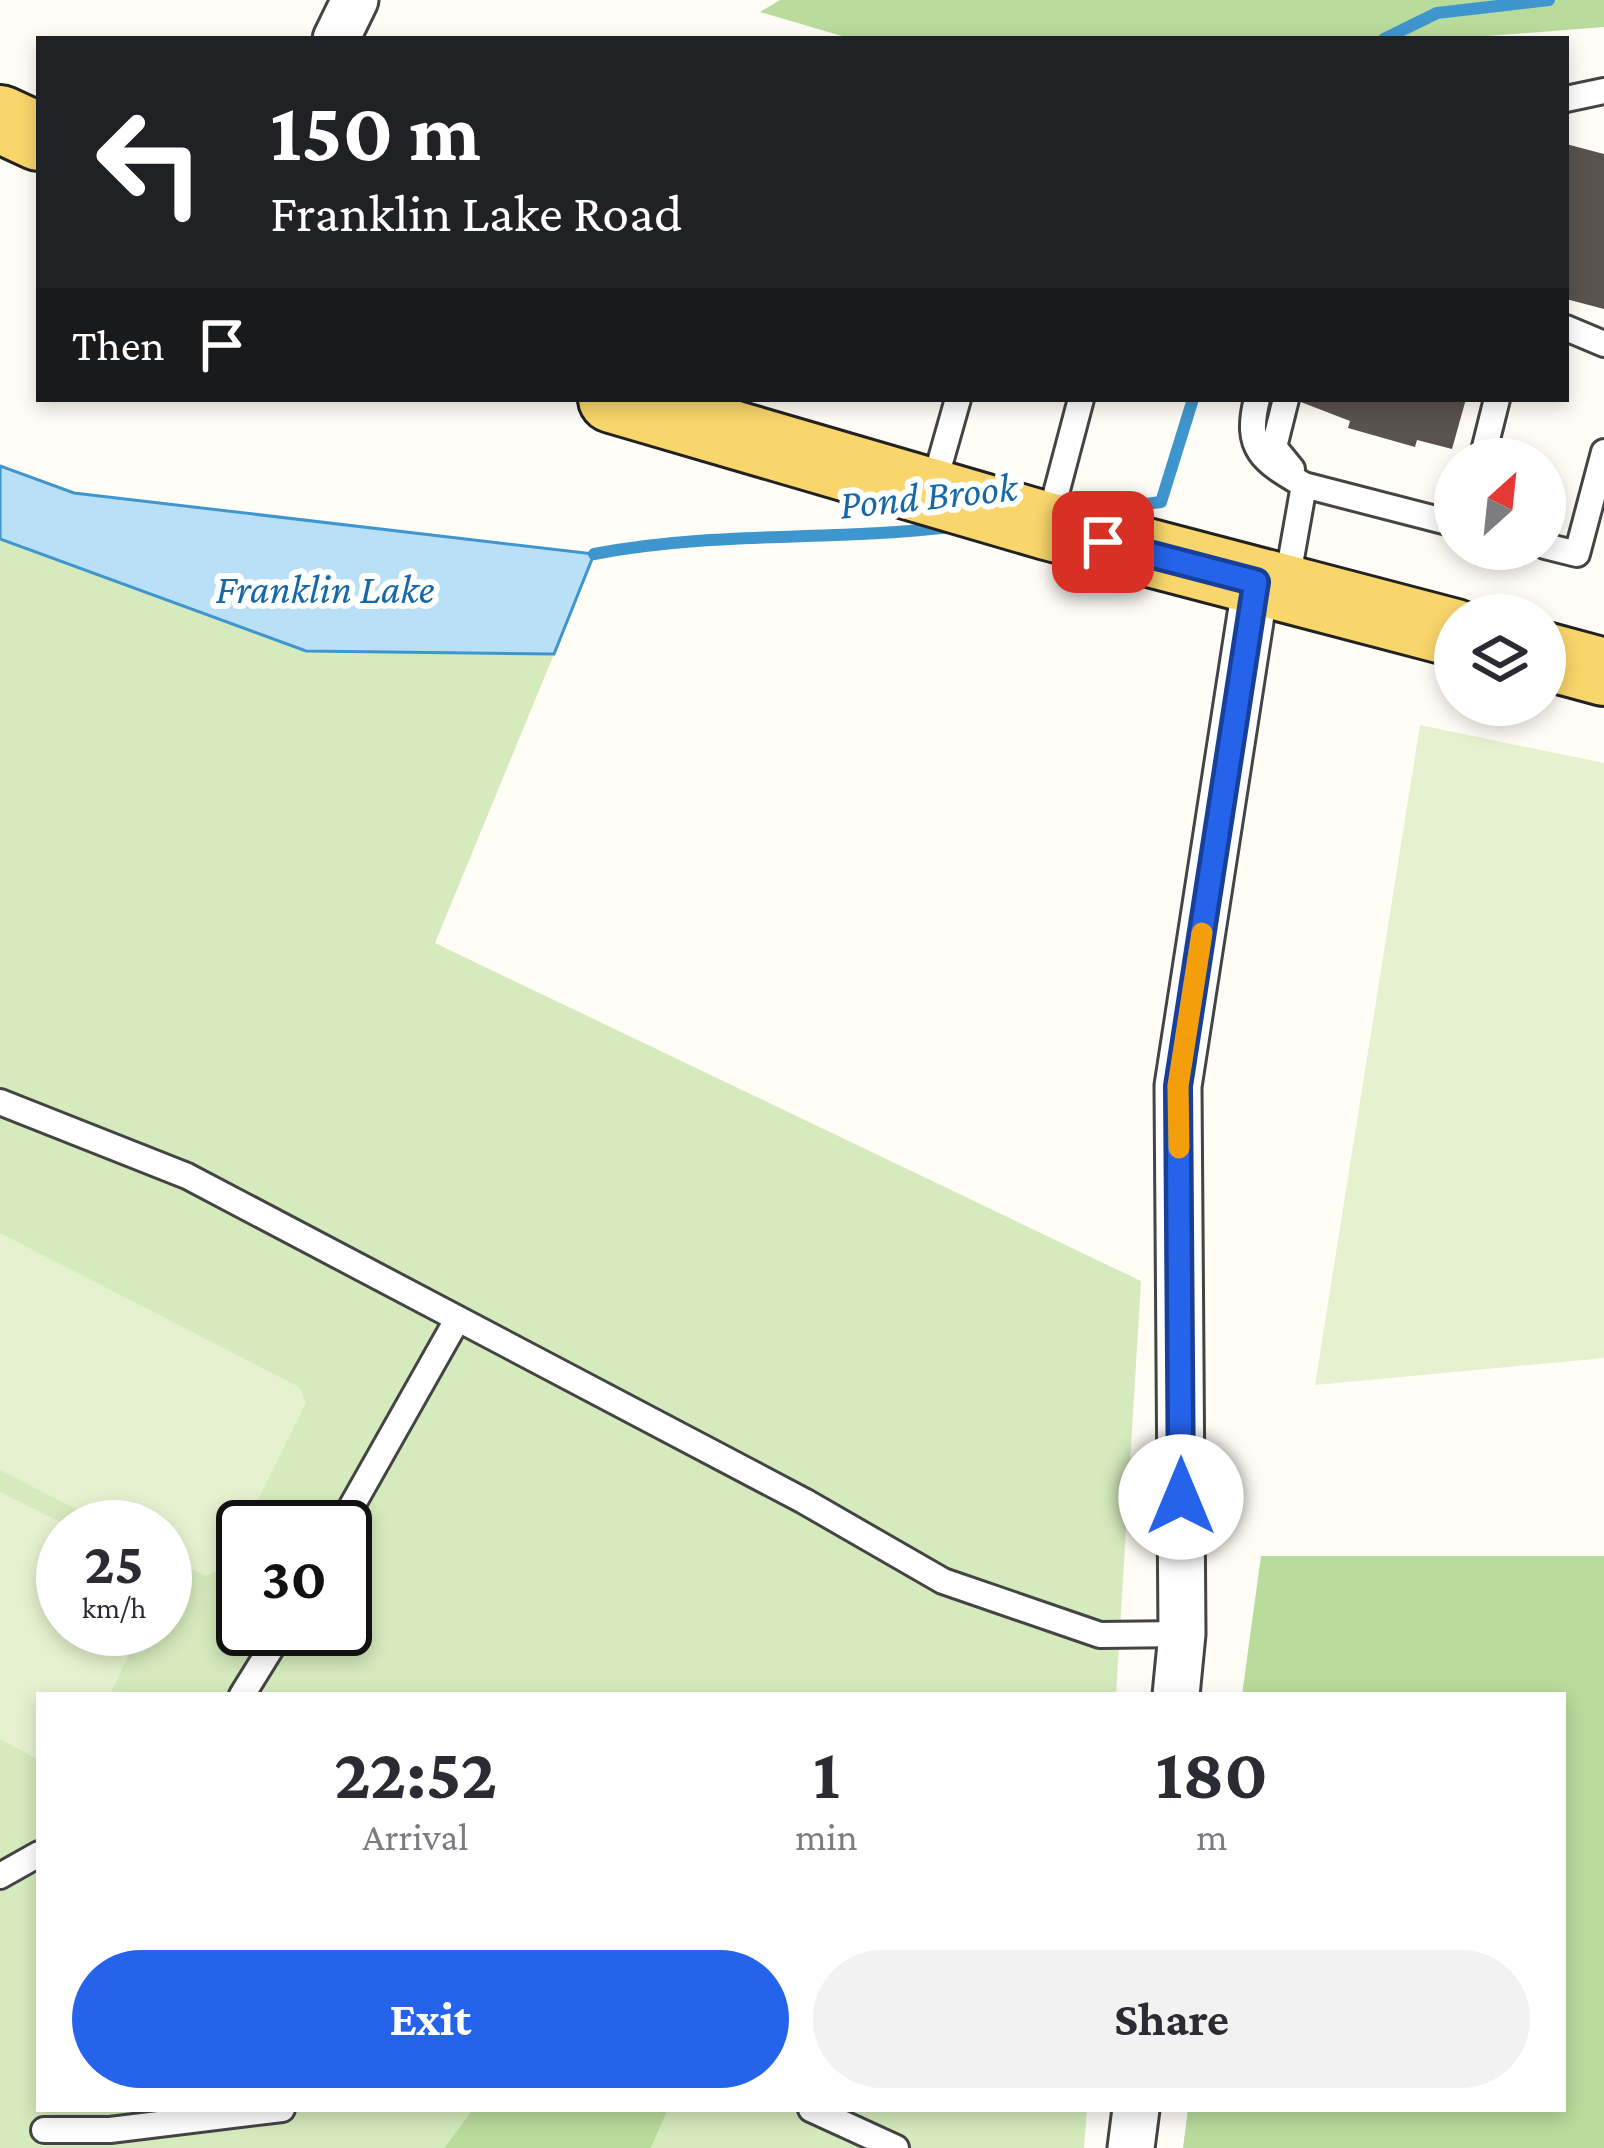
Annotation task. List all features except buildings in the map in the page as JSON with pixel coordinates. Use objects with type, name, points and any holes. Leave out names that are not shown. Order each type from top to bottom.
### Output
[{"type":"main road","points":[[0,118],[36,136]]},
{"type":"main road","points":[[622,402],[910,487],[1070,517],[1271,585],[1434,628]]},
{"type":"main road","points":[[1566,662],[1604,672]]},
{"type":"street","points":[[337,36],[356,0]]},
{"type":"street","points":[[1176,1692],[1182,1634],[1178,1086],[1271,585]]},
{"type":"street","points":[[1131,2148],[1136,2112]]},
{"type":"lane","points":[[1569,98],[1604,92]]},
{"type":"lane","points":[[1569,329],[1604,344]]},
{"type":"lane","points":[[1070,517],[1067,454],[1080,402]]},
{"type":"lane","points":[[1256,402],[1250,427],[1264,461],[1304,485],[1434,519]]},
{"type":"lane","points":[[1285,402],[1274,447],[1304,485]]},
{"type":"lane","points":[[1487,438],[1496,402]]},
{"type":"lane","points":[[910,487],[955,410]]},
{"type":"lane","points":[[1566,551],[1577,554],[1604,452]]},
{"type":"lane","points":[[1271,585],[1304,485]]},
{"type":"lane","points":[[0,1102],[187,1176],[804,1502],[943,1581],[1100,1635],[1182,1634]]},
{"type":"lane","points":[[355,1500],[458,1320]]},
{"type":"lane","points":[[244,1692],[266,1656]]},
{"type":"lane","points":[[0,1876],[36,1856]]},
{"type":"lane","points":[[44,2130],[110,2130],[257,2112]]},
{"type":"lane","points":[[818,2112],[896,2148]]},
{"type":"green space","points":[[780,0],[1604,0],[1604,27],[1488,36],[842,36],[760,12]]},
{"type":"green space","points":[[0,539],[306,651],[554,654],[435,943],[1141,1281],[1116,1692],[36,1692],[36,2112],[471,2112],[444,2148],[0,2148]]},
{"type":"green space","points":[[1420,725],[1604,763],[1604,1358],[1315,1385]]},
{"type":"green space","points":[[0,1233],[299,1387],[306,1403],[258,1500],[216,1500],[216,1571],[206,1576],[192,1569],[192,1500],[58,1500],[0,1470]]},
{"type":"green space","points":[[0,1492],[36,1510],[36,1656],[128,1656],[111,1692],[36,1692],[36,1758],[0,1739]]},
{"type":"green space","points":[[1261,1556],[1604,1556],[1604,2148],[1183,2148],[1188,2112],[1566,2112],[1566,1692],[1242,1692]]},
{"type":"green space","points":[[471,2112],[667,2112],[651,2148],[444,2148]]},
{"type":"green space","points":[[667,2112],[1087,2112],[1084,2148],[651,2148]]},
{"type":"water","name":"Franklin Lake","points":[[0,466],[74,493],[594,554],[554,654],[306,651],[0,539]]},
{"type":"waterway","name":"Pond Brook","points":[[1390,36],[1437,13],[1549,0]]},
{"type":"waterway","name":"Pond Brook","points":[[1096,510],[1161,502],[1192,402]]},
{"type":"waterway","name":"Pond Brook","points":[[594,554],[682,542],[951,527]]},
{"type":"slow traffic","points":[[1179,1148],[1178,1086],[1202,933]]},
{"type":"route","points":[[1103,542],[1256,582],[1178,1086],[1181,1497]]}]
